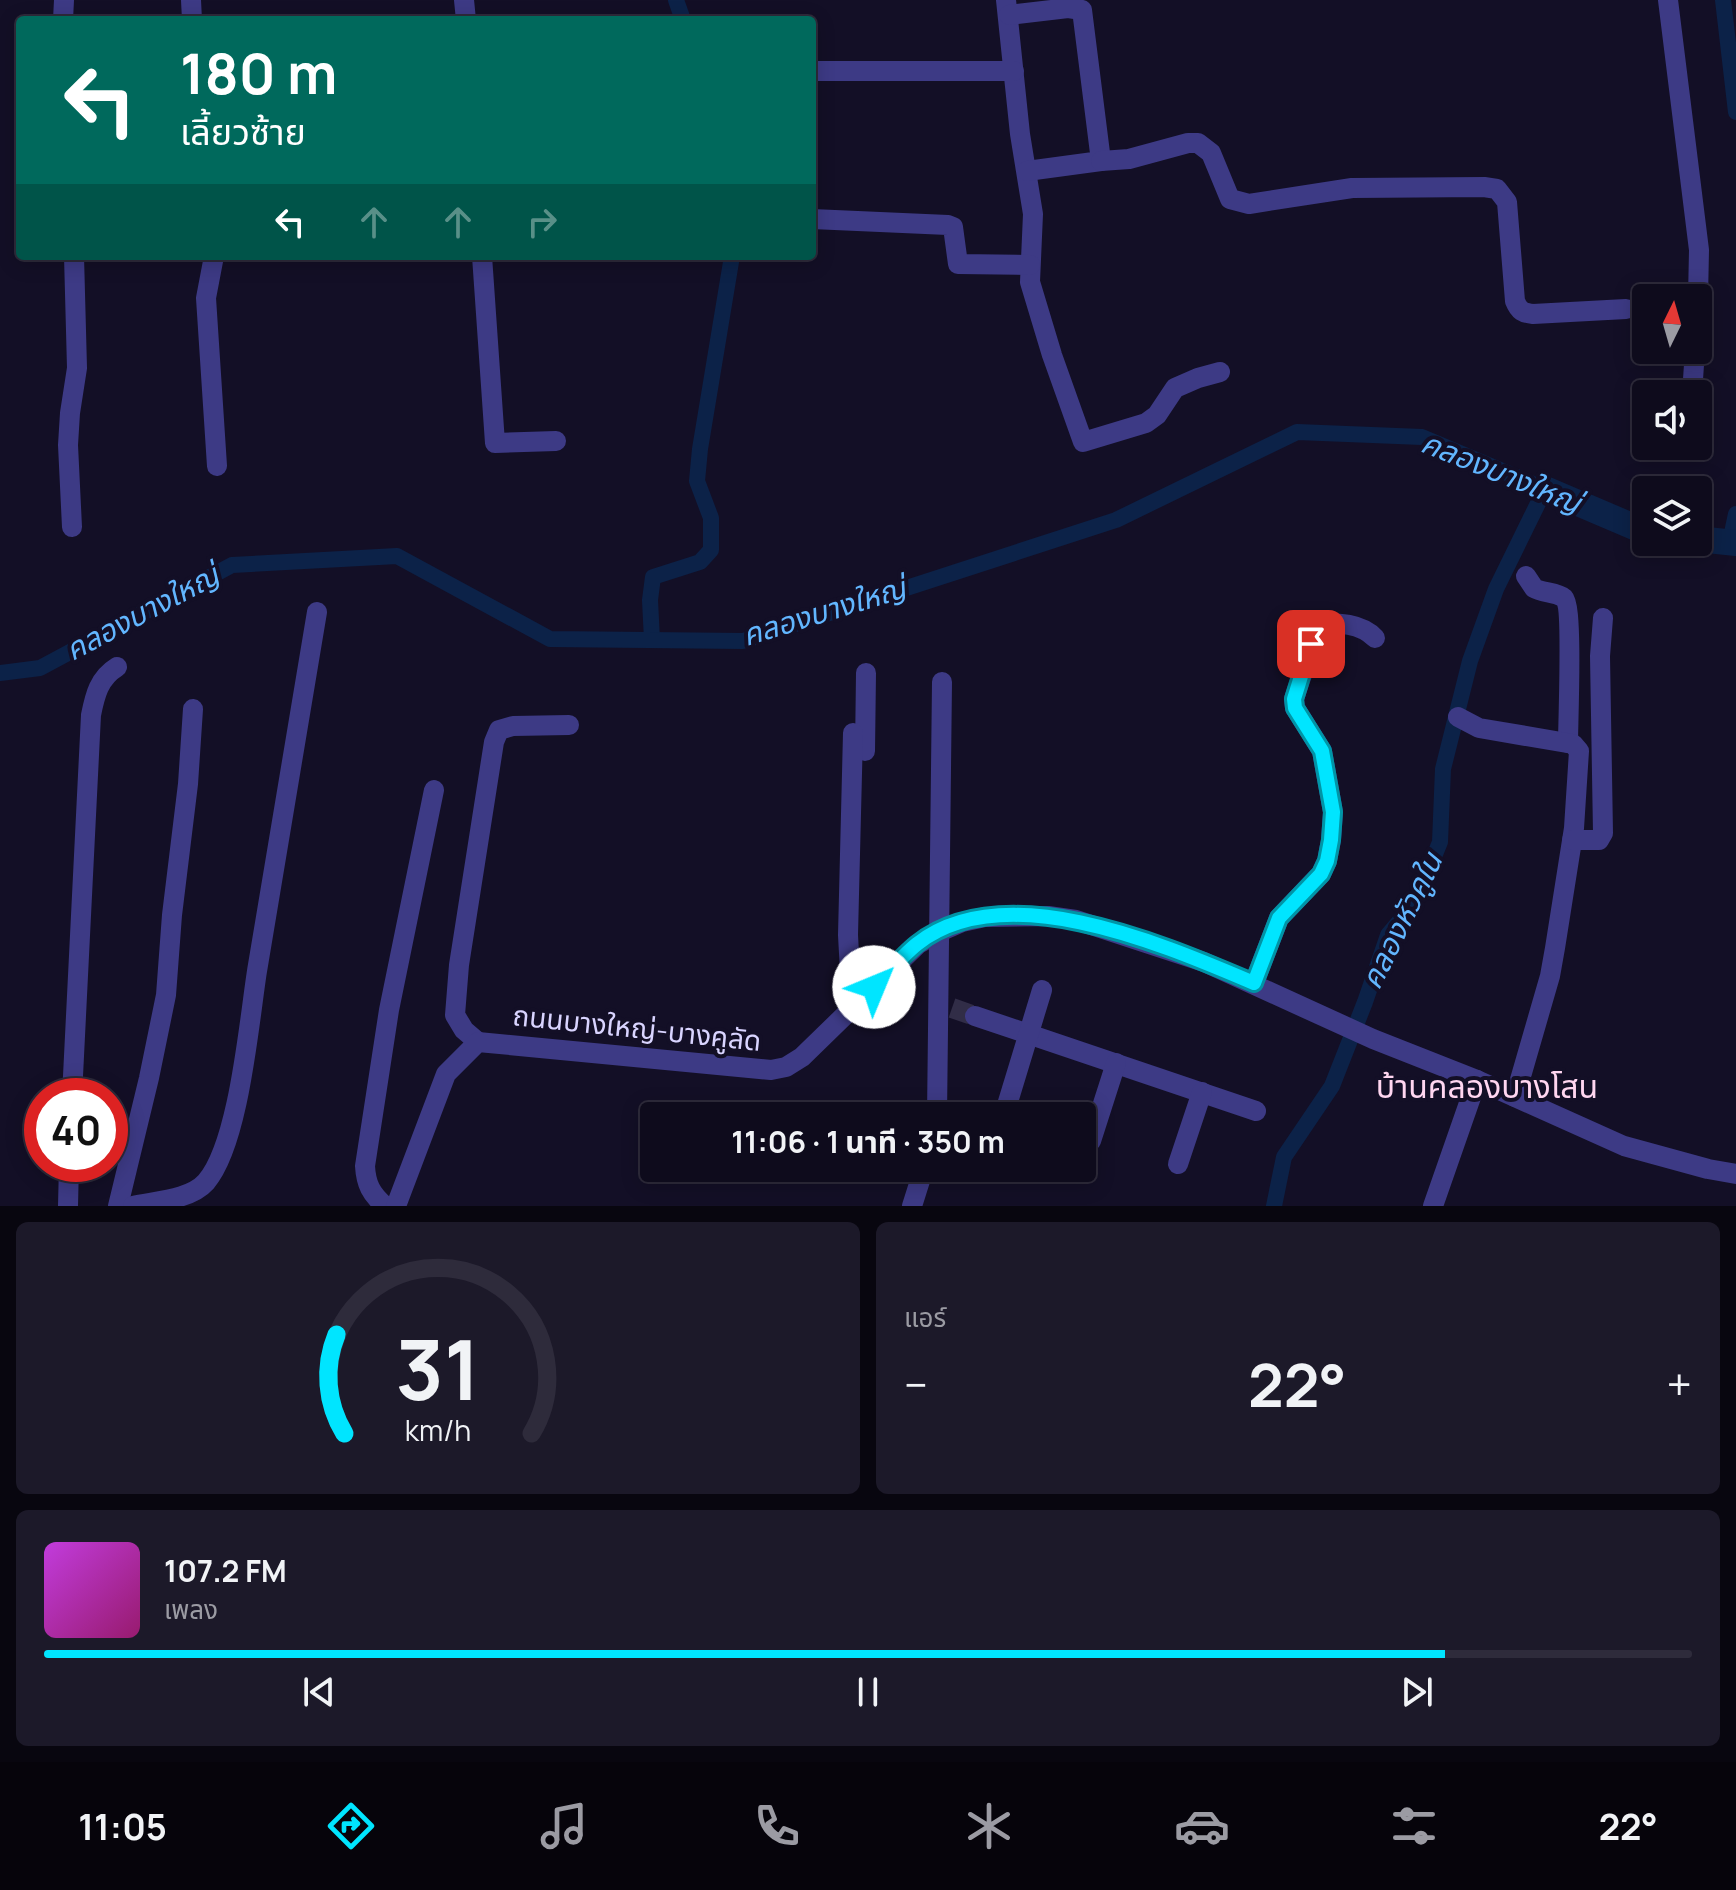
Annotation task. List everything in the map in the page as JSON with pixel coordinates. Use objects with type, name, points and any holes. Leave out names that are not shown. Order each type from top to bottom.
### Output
[{"type":"street","points":[[1668,0],[1699,250],[1698,284]]},
{"type":"street","points":[[1101,161],[1082,10],[1008,8],[1020,134],[1033,214],[1030,282],[1083,442],[1146,423],[1157,415],[1175,388],[1220,372]]},
{"type":"street","points":[[816,71],[1014,71]]},
{"type":"street","points":[[1027,171],[1129,159],[1198,143],[1211,153],[1230,199],[1249,204],[1352,188],[1497,189],[1507,202],[1515,301],[1523,313],[1626,309]]},
{"type":"street","points":[[816,219],[948,225],[953,227],[958,264],[1030,265]]},
{"type":"street","points":[[72,527],[68,445],[77,368],[74,260]]},
{"type":"street","points":[[213,260],[206,298],[217,466]]},
{"type":"street","points":[[482,260],[495,443],[556,441]]},
{"type":"street","points":[[1526,576],[1534,588],[1561,596],[1567,603],[1568,743]]},
{"type":"street","points":[[133,1206],[184,1196],[205,1184],[215,1169],[226,1141],[244,1065],[258,963],[317,612]]},
{"type":"street","points":[[1572,840],[1599,840],[1603,833],[1600,656],[1603,618]]},
{"type":"street","points":[[1254,983],[1279,918],[1321,874],[1327,861],[1333,812],[1322,751],[1295,708],[1301,676],[1319,623],[1353,626],[1375,638]]},
{"type":"street","points":[[73,1078],[91,715],[96,691],[107,673],[117,667]]},
{"type":"street","points":[[850,875],[863,872],[866,673]]},
{"type":"street","points":[[938,1102],[944,1006],[939,932],[942,682]]},
{"type":"street","points":[[118,1206],[166,995],[193,709]]},
{"type":"street","points":[[1458,717],[1479,728],[1568,743],[1577,746],[1579,751],[1572,840],[1550,976],[1515,1097]]},
{"type":"street","points":[[478,1042],[464,1030],[455,1015],[459,965],[494,742],[499,730],[513,726],[569,725]]},
{"type":"street","points":[[852,1009],[848,935],[853,733]]},
{"type":"street","points":[[385,1206],[375,1198],[366,1183],[365,1166],[389,1010],[434,790]]},
{"type":"street","name":"ถนนบางใหญ่-บางคูลัด","points":[[396,1206],[446,1074],[478,1042],[771,1070],[786,1067],[802,1057],[918,944],[962,922],[1015,915],[1076,920],[1204,962],[1373,1039],[1477,1080],[1624,1146],[1736,1174]]},
{"type":"street","points":[[1008,1102],[1042,990]]},
{"type":"street","points":[[975,1016],[1256,1111]]},
{"type":"street","points":[[1096,1125],[1116,1063]]},
{"type":"street","points":[[1433,1206],[1477,1080]]},
{"type":"street","points":[[1178,1164],[1202,1092]]},
{"type":"street","points":[[68,1206],[69,1182]]},
{"type":"street","points":[[912,1206],[920,1182]]},
{"type":"waterway","points":[[676,0],[682,16]]},
{"type":"waterway","points":[[1723,0],[1736,112]]},
{"type":"waterway","points":[[652,640],[650,600],[653,577],[700,562],[711,550],[711,518],[697,481],[731,260]]},
{"type":"waterway","name":"คลองบางใหญ่","points":[[0,673],[40,668],[232,565],[397,556],[550,639],[743,641],[1116,520],[1297,432],[1422,437],[1545,489],[1496,589],[1470,661],[1443,769],[1440,842],[1415,903],[1388,935],[1332,1086],[1284,1157],[1274,1206]]},
{"type":"waterway","name":"คลองบางใหญ่","points":[[1545,489],[1632,526]]},
{"type":"waterway","points":[[1730,542],[1736,514]]},
{"type":"waterway","name":"คลองบางใหญ่","points":[[1712,540],[1736,543]]},
{"type":"tunnel","points":[[952,1008],[975,1016]]},
{"type":"district","name":"บ้านคลองบางโสน","points":[[1487,1087]]},
{"type":"route","points":[[874,987],[918,944],[939,932],[962,922],[1015,915],[1076,920],[1204,962],[1254,983],[1279,918],[1321,874],[1331,840],[1333,812],[1322,751],[1297,714],[1294,699],[1311,644]]},
{"type":"water label","name":"คลองหัวคูใน","points":[[1402,921]]}]
